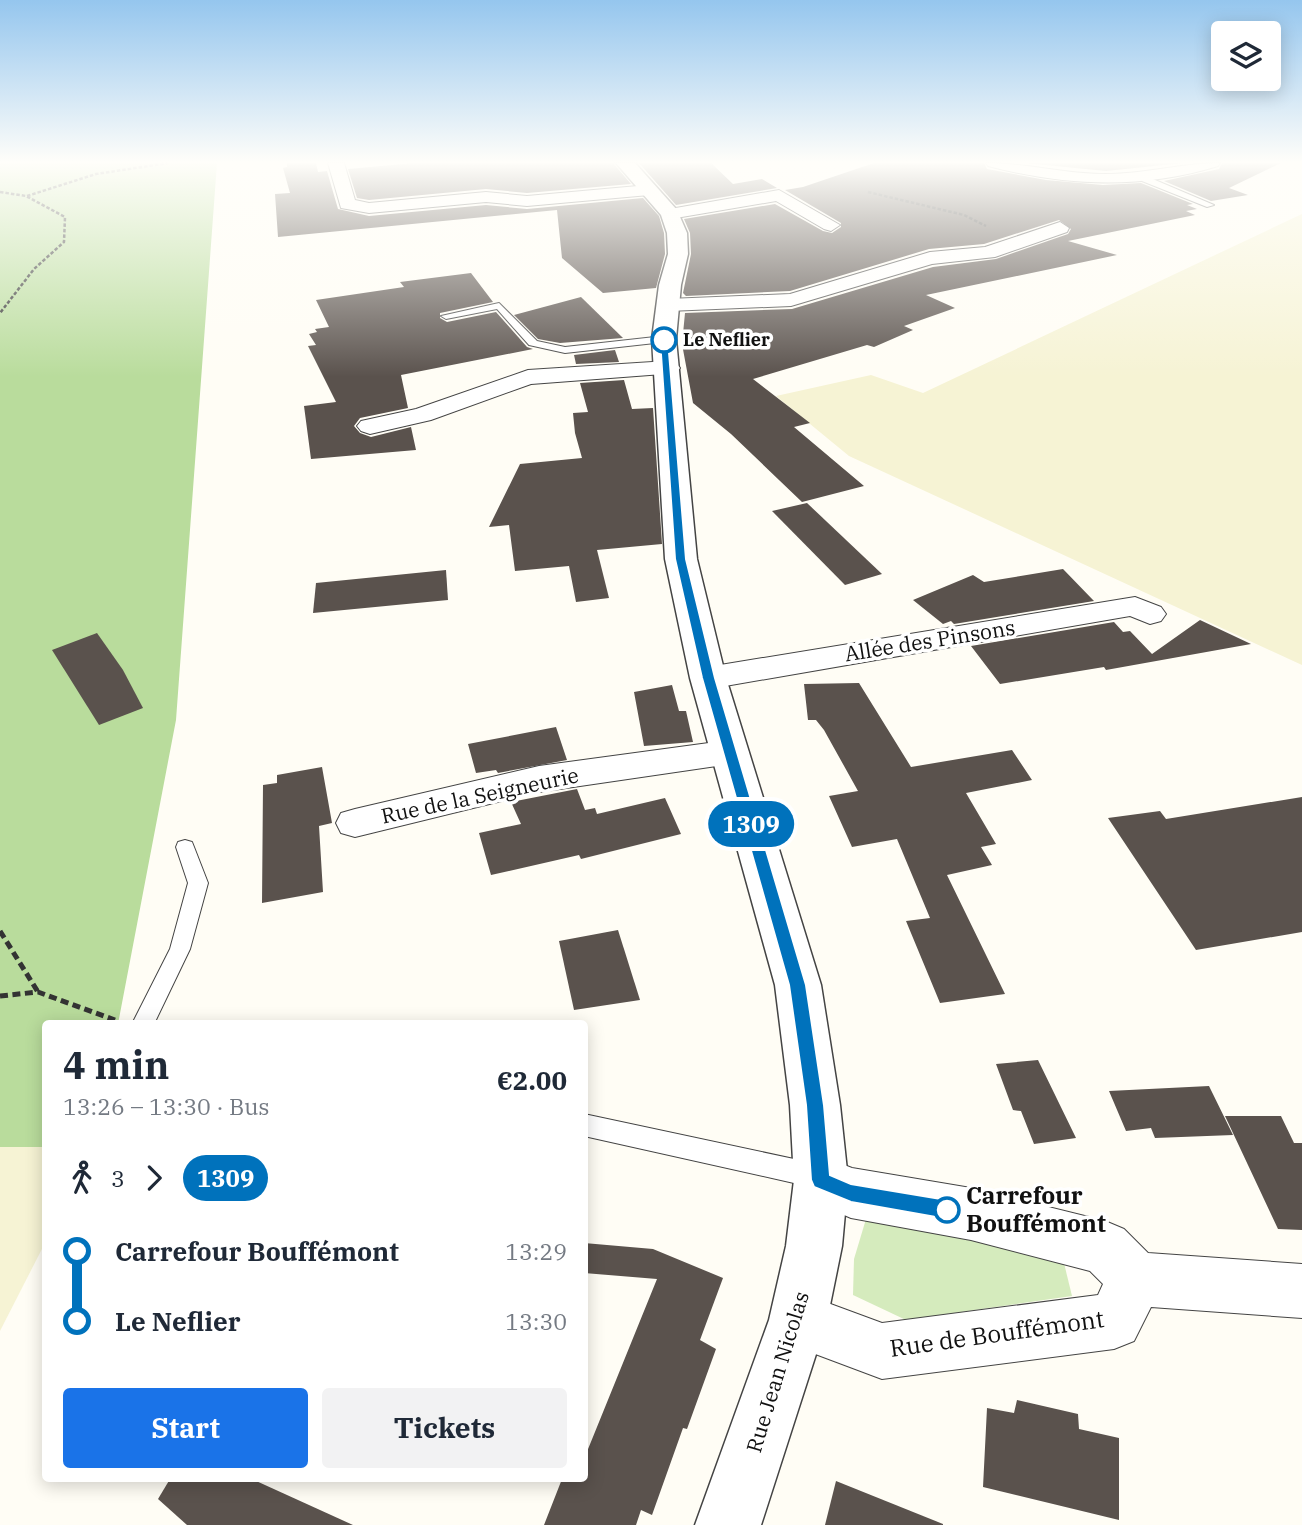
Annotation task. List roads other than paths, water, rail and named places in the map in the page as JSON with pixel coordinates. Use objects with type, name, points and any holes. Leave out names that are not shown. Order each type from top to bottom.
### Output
[{"type":"street","name":"Rue Jean Nicolas","points":[[677,234],[678,254],[668,305],[666,354],[681,559],[708,678],[797,985],[815,1105],[821,1180],[814,1246],[798,1320],[729,1525]]},
{"type":"street","points":[[668,305],[791,300],[930,258],[988,253],[1042,234]]},
{"type":"street","points":[[370,426],[422,415],[528,377],[666,354]]},
{"type":"street","name":"Allée des Pinsons","points":[[708,678],[1135,606],[1150,614]]},
{"type":"street","name":"Rue de la Seigneurie","points":[[355,823],[539,779],[731,753]]},
{"type":"street","points":[[821,1180],[851,1193],[971,1214],[1105,1248],[1136,1279],[1302,1291]]},
{"type":"street","name":"Rue de Bouffémont","points":[[798,1320],[882,1351],[1114,1321],[1136,1279]]},
{"type":"lane","points":[[446,316],[499,306],[533,342],[565,351],[666,354]]},
{"type":"lane","points":[[145,1020],[180,949],[198,883],[185,847]]},
{"type":"lane","points":[[588,1126],[794,1171],[821,1180]]},
{"type":"place","name":"Le Neflier","points":[[664,340]]},
{"type":"place","name":"Carrefour Bouffémont","points":[[947,1210]]}]
